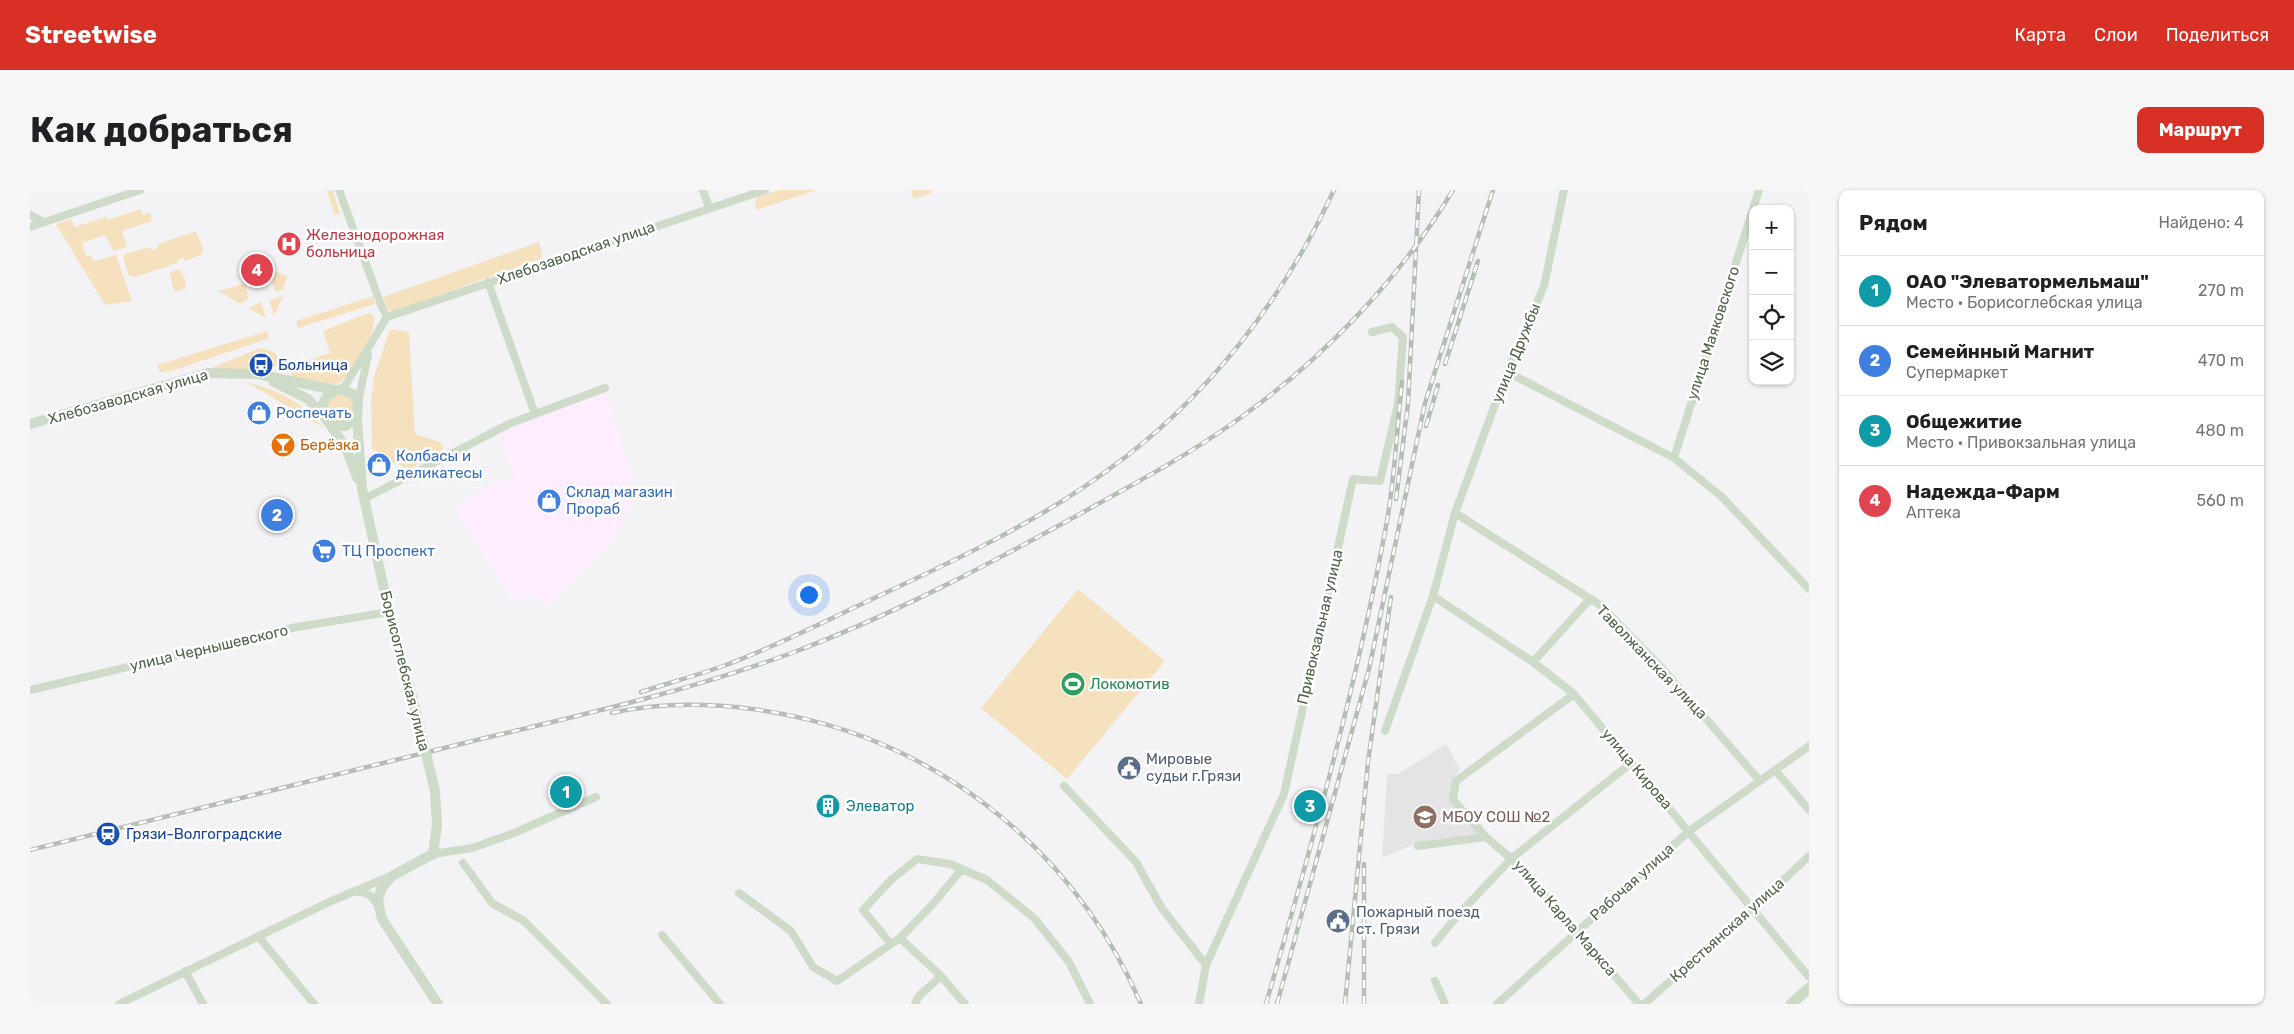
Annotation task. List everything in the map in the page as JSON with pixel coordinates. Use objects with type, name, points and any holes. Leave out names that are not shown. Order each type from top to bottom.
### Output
[{"type":"main road","points":[[1791,1004],[1809,988]]},
{"type":"street","points":[[30,226],[140,190]]},
{"type":"street","points":[[326,420],[323,402],[328,394],[339,390],[370,347],[387,316],[380,305],[339,190]]},
{"type":"street","points":[[703,190],[709,208]]},
{"type":"street","name":"Хлебозаводская улица","points":[[387,316],[765,190]]},
{"type":"street","name":"улица Дружбы","points":[[1385,731],[1433,596],[1455,513],[1507,372],[1544,286],[1564,190]]},
{"type":"street","name":"улица Маяковского","points":[[1754,205],[1759,190]]},
{"type":"street","points":[[30,215],[42,221]]},
{"type":"street","name":"улица Маяковского","points":[[1674,458],[1749,222]]},
{"type":"street","points":[[488,282],[535,414]]},
{"type":"street","name":"Привокзальная улица","points":[[1199,1004],[1206,965],[1284,794],[1354,479],[1380,481],[1398,404],[1403,337],[1392,327],[1372,332]]},
{"type":"street","points":[[363,494],[357,418],[362,379],[370,347]]},
{"type":"street","points":[[1507,372],[1674,458],[1722,497],[1809,588]]},
{"type":"street","name":"Хлебозаводская улица","points":[[30,424],[208,373],[257,374]]},
{"type":"street","points":[[257,374],[308,399],[345,446],[363,494]]},
{"type":"street","points":[[257,374],[339,390],[354,395],[358,402]]},
{"type":"street","points":[[363,494],[511,423],[605,388]]},
{"type":"street","points":[[326,420],[345,426],[357,418]]},
{"type":"street","name":"Борисоглебская улица","points":[[363,494],[389,612],[435,791],[437,825],[433,854]]},
{"type":"street","name":"Таволжанская улица","points":[[1455,513],[1600,605],[1662,668],[1759,780]]},
{"type":"street","name":"улица Кирова","points":[[1433,596],[1533,662],[1574,694],[1688,832],[1754,908],[1809,977]]},
{"type":"street","points":[[1533,662],[1590,599]]},
{"type":"street","name":"улица Чернышевского","points":[[30,690],[297,627],[389,612]]},
{"type":"street","name":"улица Карла Маркса","points":[[1574,694],[1456,781],[1452,800],[1486,837],[1512,858],[1639,1004]]},
{"type":"street","name":"Рабочая улица","points":[[1497,1004],[1688,832],[1809,746]]},
{"type":"street","points":[[1435,943],[1457,916],[1512,858],[1631,763]]},
{"type":"street","points":[[1776,771],[1809,810]]},
{"type":"street","points":[[1064,786],[1136,862],[1161,907],[1206,965]]},
{"type":"street","points":[[119,1004],[258,936],[392,876],[433,854],[472,848],[514,833],[596,797]]},
{"type":"street","points":[[1418,846],[1486,837]]},
{"type":"street","name":"Крестьянская улица","points":[[1644,1004],[1754,908],[1809,856]]},
{"type":"street","points":[[891,944],[863,910],[891,880],[917,859],[950,864],[987,880],[1034,918],[1069,962],[1090,1004]]},
{"type":"street","points":[[463,864],[492,903],[524,921],[607,1004]]},
{"type":"street","points":[[739,893],[791,931],[813,967],[837,981],[900,938],[932,905],[962,869]]},
{"type":"street","points":[[379,907],[381,889],[392,876]]},
{"type":"street","points":[[355,892],[364,892],[372,896],[379,907],[386,926],[438,1004]]},
{"type":"street","points":[[662,935],[720,1004]]},
{"type":"street","points":[[258,936],[314,1004]]},
{"type":"street","points":[[900,938],[941,976],[965,1004]]},
{"type":"street","points":[[185,971],[203,1004]]},
{"type":"street","points":[[915,1004],[919,996],[941,976]]},
{"type":"street","points":[[1436,981],[1445,1004]]},
{"type":"shaded area","points":[[333,190],[340,215],[334,213],[327,191]]},
{"type":"shaded area","points":[[779,190],[817,190],[756,210],[755,203],[757,197]]},
{"type":"shaded area","points":[[911,190],[931,190],[931,193],[914,199]]},
{"type":"shaded area","points":[[141,209],[143,215],[150,213],[152,221],[122,231],[127,247],[114,251],[105,235],[82,243],[86,256],[91,256],[94,261],[116,255],[132,301],[105,305],[56,224],[71,219],[74,227],[106,217],[108,220]]},
{"type":"shaded area","points":[[196,231],[203,248],[201,255],[185,261],[184,258],[177,260],[178,263],[135,277],[129,276],[123,258],[125,254],[150,247],[151,250],[158,248],[158,244]]},
{"type":"shaded area","points":[[539,242],[542,255],[540,259],[392,312],[387,308],[383,297]]},
{"type":"shaded area","points":[[179,269],[185,280],[186,288],[174,292],[169,273]]},
{"type":"shaded area","points":[[277,272],[287,276],[283,290],[275,291],[270,275]]},
{"type":"shaded area","points":[[246,283],[248,299],[241,304],[218,291]]},
{"type":"shaded area","points":[[283,296],[274,316],[269,300]]},
{"type":"shaded area","points":[[373,296],[375,304],[298,328],[296,321]]},
{"type":"shaded area","points":[[261,302],[266,318],[248,308]]},
{"type":"shaded area","points":[[369,313],[374,316],[372,333],[356,365],[342,381],[325,385],[293,379],[291,371],[294,365],[330,353],[323,331]]},
{"type":"shaded area","points":[[392,329],[409,332],[415,434],[440,442],[443,446],[442,452],[409,469],[392,462],[390,458],[372,449],[371,399],[375,374],[389,332]]},
{"type":"shaded area","points":[[267,331],[269,337],[267,339],[171,371],[160,372],[157,365]]},
{"type":"shaded area","points":[[260,348],[275,352],[279,362],[277,366],[270,369],[209,369]]},
{"type":"shaded area","points":[[246,382],[270,389],[289,398],[307,410],[324,428]]},
{"type":"shaded area","name":"Склад магазин Прораб","points":[[606,392],[637,495],[608,547],[547,605],[529,593],[513,603],[455,508],[483,489],[515,475],[498,435],[531,417]]},
{"type":"shaded area","points":[[341,395],[350,399],[354,408],[350,417],[341,421],[332,417],[328,408],[332,399]]},
{"type":"shaded area","name":"Локомотив","points":[[1078,589],[1165,661],[1067,779],[981,708]]},
{"type":"shaded area","name":"МБОУ СОШ №2","points":[[1446,744],[1460,769],[1454,777],[1450,801],[1480,834],[1417,843],[1382,858],[1387,774],[1398,774]]},
{"type":"railway","points":[[641,692],[715,669],[786,640],[998,538],[1055,506],[1108,470],[1178,412],[1239,345],[1291,270],[1314,231],[1334,190]]},
{"type":"railway","points":[[1396,499],[1408,404],[1419,190]]},
{"type":"railway","points":[[30,850],[676,690],[789,654],[903,606],[1014,550],[1179,458],[1233,423],[1265,399],[1326,347],[1382,288],[1408,257],[1453,190]]},
{"type":"railway","points":[[1277,1004],[1369,669],[1425,403],[1493,190]]},
{"type":"railway","points":[[1445,364],[1478,261]]},
{"type":"railway","points":[[1266,1004],[1317,824],[1362,643],[1390,504],[1402,382]]},
{"type":"railway","points":[[1426,426],[1438,385]]},
{"type":"railway","points":[[1345,1004],[1368,762],[1391,597]]},
{"type":"railway","points":[[612,713],[646,707],[682,705],[752,709],[816,722],[877,742],[934,770],[986,805],[1033,846],[1075,893],[1111,946],[1141,1004]]},
{"type":"railway","points":[[1364,864],[1364,1004]]},
{"type":"place","name":"Железнодорожная больница","points":[[289,244]]},
{"type":"place","name":"Надежда-Фарм","points":[[257,270]]},
{"type":"place","name":"Больница","points":[[261,365]]},
{"type":"place","name":"Роспечать","points":[[259,413]]},
{"type":"place","name":"Берёзка","points":[[283,445]]},
{"type":"place","name":"Колбасы и деликатесы","points":[[379,465]]},
{"type":"place","name":"Склад магазин Прораб","points":[[549,501]]},
{"type":"place","name":"Семейнный Магнит","points":[[277,515]]},
{"type":"place","name":"ТЦ Проспект","points":[[324,551]]},
{"type":"place","name":"Локомотив","points":[[1073,684]]},
{"type":"place","name":"Мировые судьи г.Грязи","points":[[1129,768]]},
{"type":"place","name":"ОАО \"Элеватормельмаш\"","points":[[566,792]]},
{"type":"place","name":"Элеватор","points":[[828,806]]},
{"type":"place","name":"Общежитие","points":[[1310,806]]},
{"type":"place","name":"МБОУ СОШ №2","points":[[1425,817]]},
{"type":"place","name":"Грязи-Волгоградские","points":[[108,834]]},
{"type":"place","name":"Пожарный поезд ст. Грязи","points":[[1338,921]]}]
